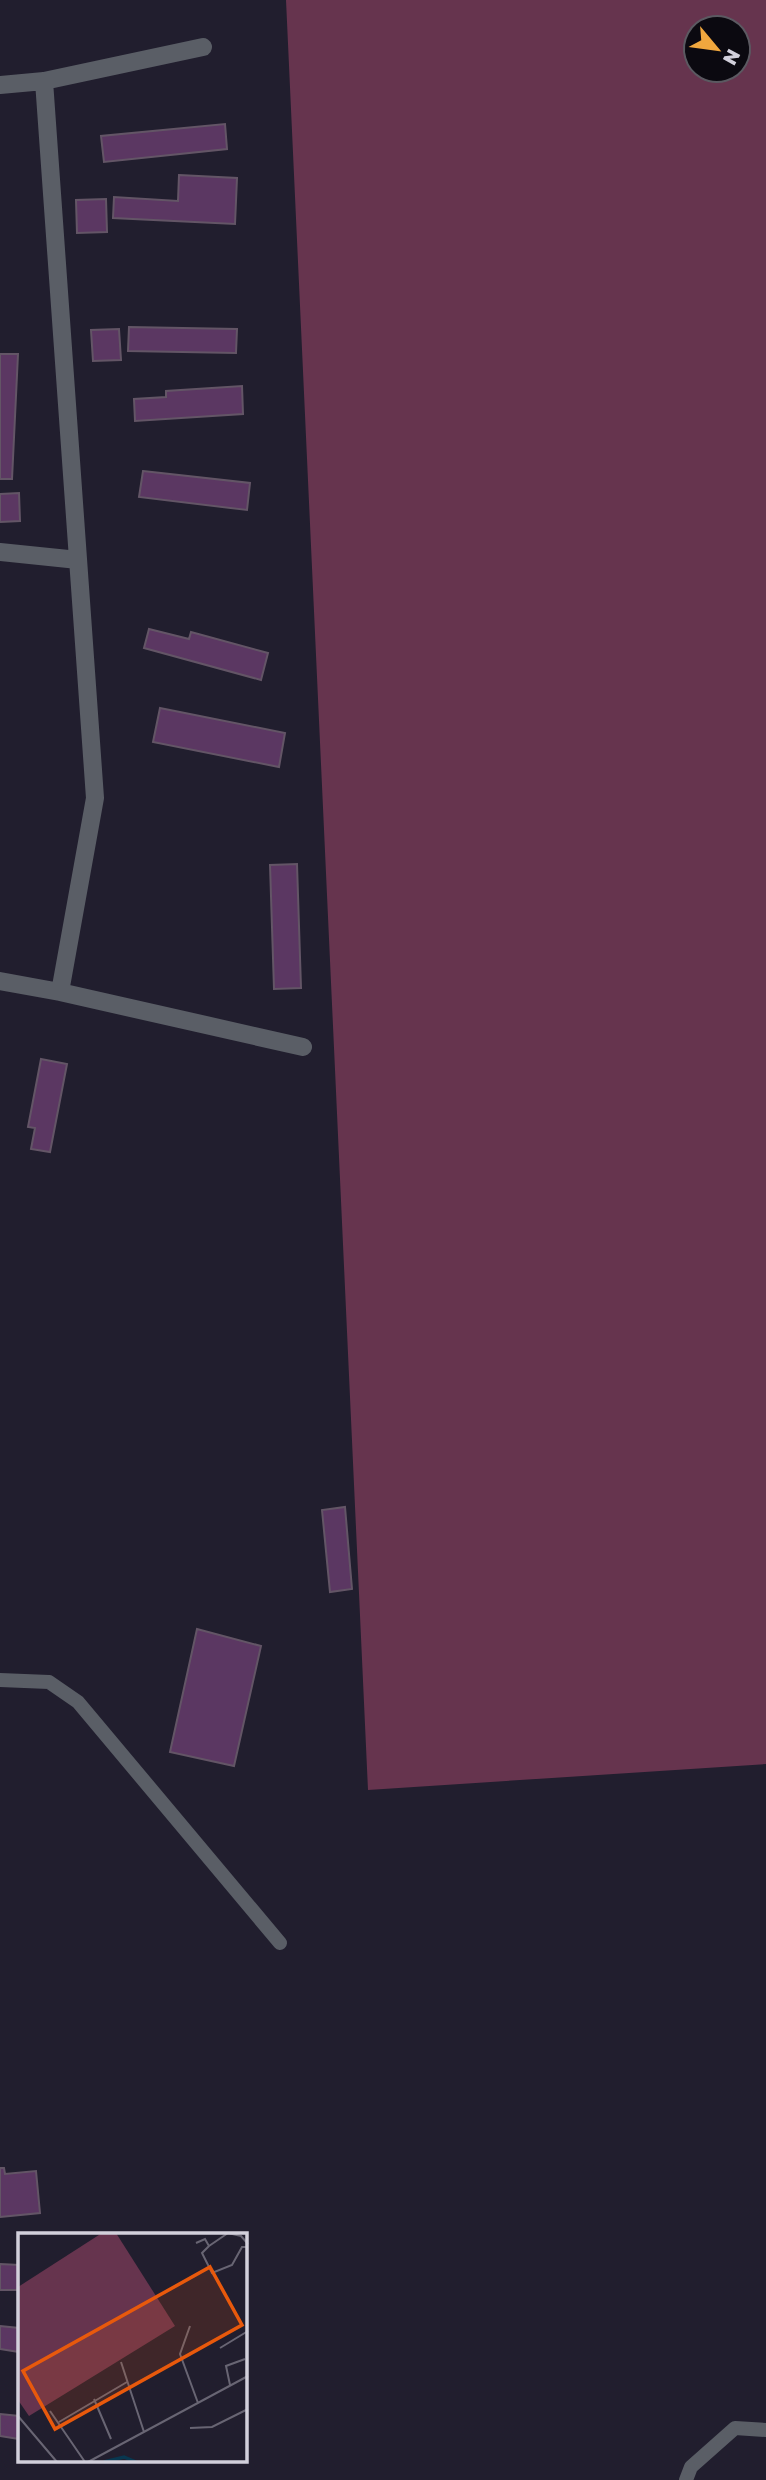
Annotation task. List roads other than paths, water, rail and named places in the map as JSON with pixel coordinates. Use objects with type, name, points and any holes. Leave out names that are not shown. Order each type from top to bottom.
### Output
[{"type":"street","points":[[0,85],[44,81],[203,47]]},
{"type":"street","points":[[44,81],[95,798],[60,992]]},
{"type":"street","points":[[0,552],[78,560]]},
{"type":"street","points":[[0,981],[303,1047]]},
{"type":"lane","points":[[0,1680],[49,1682],[78,1702],[280,1943]]},
{"type":"lane","points":[[686,2480],[691,2467],[735,2428],[766,2430]]}]
